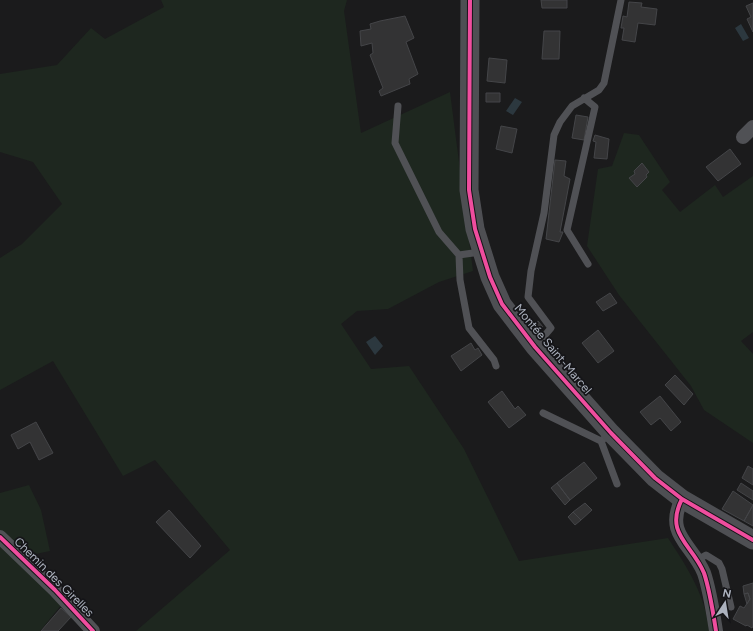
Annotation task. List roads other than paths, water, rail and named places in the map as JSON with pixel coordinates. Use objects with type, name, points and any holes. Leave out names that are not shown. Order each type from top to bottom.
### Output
[{"type":"main road","name":"Montée Saint-Marcel","points":[[470,0],[469,190],[482,252],[490,277],[502,304],[606,437],[682,499],[753,540]]},
{"type":"street","points":[[743,137],[753,127]]},
{"type":"street","points":[[682,499],[677,507],[675,522],[680,537],[697,560],[704,574],[716,631]]},
{"type":"street","name":"Chemin des Girelles","points":[[0,537],[55,590],[92,631]]},
{"type":"lane","points":[[462,0],[470,0]]},
{"type":"lane","points":[[535,347],[551,328],[528,297],[531,271],[544,213],[554,135],[560,122],[572,106],[599,90],[604,83],[622,0]]},
{"type":"lane","points":[[584,98],[595,107],[567,230],[588,264]]},
{"type":"lane","points":[[398,106],[395,143],[439,232],[459,255],[460,280],[469,328],[494,360],[496,366]]},
{"type":"lane","points":[[459,255],[482,252]]},
{"type":"lane","points":[[543,413],[606,437],[617,484]]},
{"type":"lane","points":[[697,560],[706,555],[719,563],[722,569],[731,607]]}]
